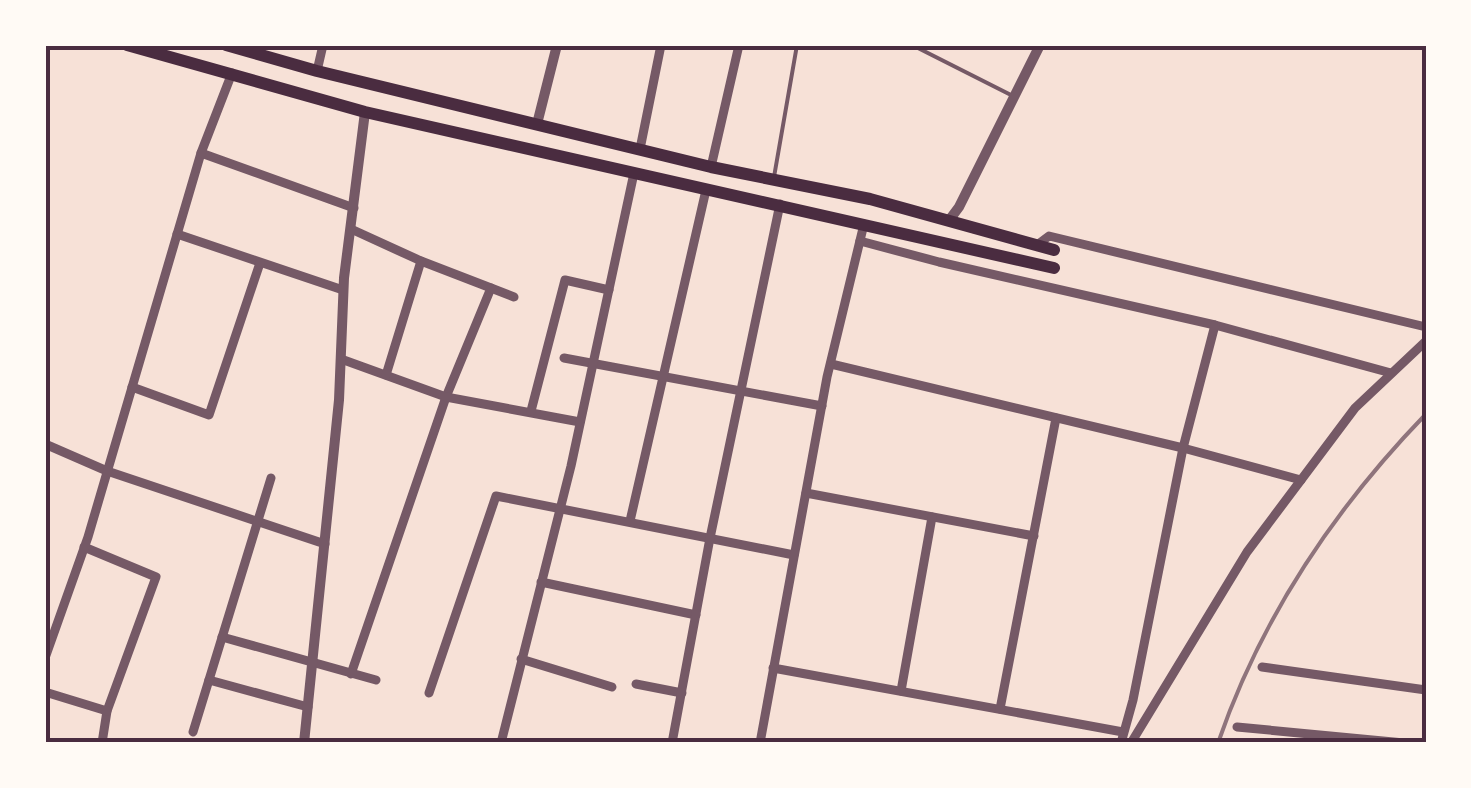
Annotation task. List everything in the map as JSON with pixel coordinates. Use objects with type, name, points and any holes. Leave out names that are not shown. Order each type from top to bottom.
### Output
[{"type":"main road","points":[[128,45],[365,112],[1054,268]]},
{"type":"main road","points":[[226,45],[317,72],[950,219],[1054,250]]},
{"type":"street","points":[[317,72],[323,45]]},
{"type":"street","points":[[537,124],[557,45]]},
{"type":"street","points":[[640,149],[662,45]]},
{"type":"street","points":[[711,166],[739,45]]},
{"type":"street","points":[[950,219],[1040,45]]},
{"type":"street","points":[[45,658],[84,547],[201,152],[232,73]]},
{"type":"street","points":[[304,743],[341,359],[344,290],[365,112]]},
{"type":"street","points":[[201,152],[354,208]]},
{"type":"street","points":[[500,743],[560,508],[634,173]]},
{"type":"street","points":[[630,521],[706,190]]},
{"type":"street","points":[[672,743],[710,538],[780,204]]},
{"type":"street","points":[[760,743],[830,364],[864,224]]},
{"type":"street","points":[[351,229],[514,298]]},
{"type":"street","points":[[177,234],[344,290]]},
{"type":"street","points":[[1037,244],[1050,236],[1426,327]]},
{"type":"street","points":[[860,240],[939,262],[1216,325],[1391,373]]},
{"type":"street","points":[[386,375],[421,261]]},
{"type":"street","points":[[132,387],[210,415],[260,262]]},
{"type":"street","points":[[532,411],[565,280],[609,290]]},
{"type":"street","points":[[351,674],[446,397],[491,288]]},
{"type":"street","points":[[774,668],[1000,709],[1122,737],[1133,700],[1183,448],[1216,325]]},
{"type":"street","points":[[1131,743],[1247,552],[1355,408],[1426,341]]},
{"type":"street","points":[[564,358],[822,406]]},
{"type":"street","points":[[341,359],[446,397],[580,422]]},
{"type":"street","points":[[830,364],[1301,480]]},
{"type":"street","points":[[1000,709],[1056,418]]},
{"type":"street","points":[[45,444],[107,471],[324,544]]},
{"type":"street","points":[[193,732],[271,478]]},
{"type":"street","points":[[806,492],[1034,536]]},
{"type":"street","points":[[429,693],[496,496],[794,556]]},
{"type":"street","points":[[900,691],[932,517]]},
{"type":"street","points":[[84,547],[156,577],[107,710],[102,743]]},
{"type":"street","points":[[541,582],[696,614]]},
{"type":"street","points":[[222,636],[376,680]]},
{"type":"street","points":[[521,659],[612,687]]},
{"type":"street","points":[[1262,666],[1426,690]]},
{"type":"street","points":[[210,680],[308,708]]},
{"type":"street","points":[[636,684],[682,693]]},
{"type":"street","points":[[45,692],[107,710]]},
{"type":"street","points":[[1236,727],[1304,737],[1404,743]]},
{"type":"lane","points":[[774,178],[797,45]]},
{"type":"lane","points":[[912,45],[1013,96]]},
{"type":"railway","points":[[1218,743],[1256,652],[1304,567],[1361,487],[1426,414]]}]
